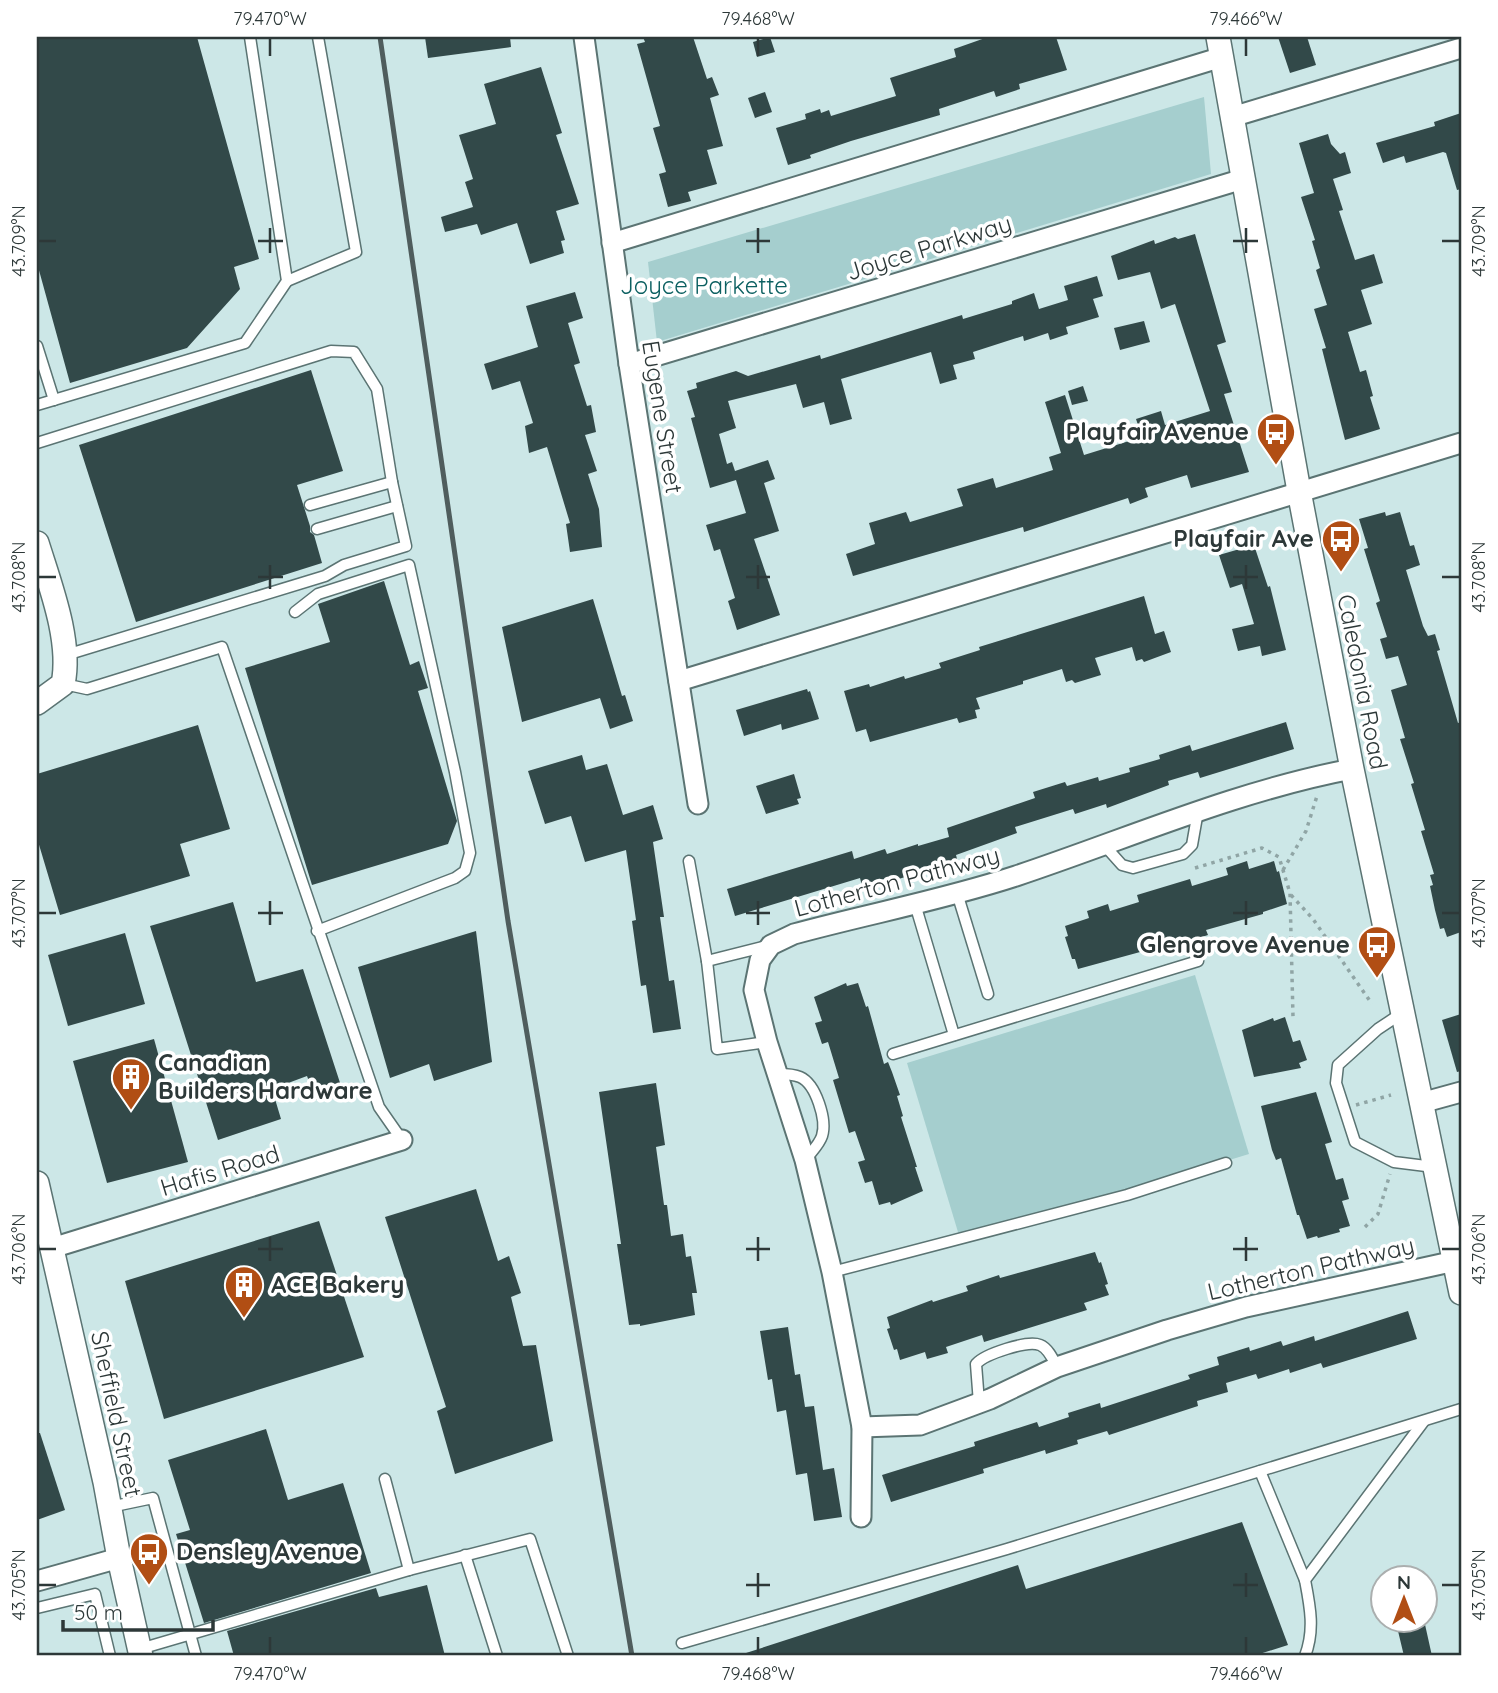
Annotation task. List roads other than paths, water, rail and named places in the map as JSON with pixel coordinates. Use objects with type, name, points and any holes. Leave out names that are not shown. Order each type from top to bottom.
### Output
[{"type":"street","name":"Eugene Street","points":[[584,37],[629,364],[698,804]]},
{"type":"street","points":[[612,243],[1220,47]]},
{"type":"street","name":"Caledonia Road","points":[[1220,47],[1299,491],[1352,769],[1461,1293]]},
{"type":"street","points":[[1232,117],[1461,48]]},
{"type":"street","name":"Joyce Parkway","points":[[629,364],[1243,179]]},
{"type":"street","points":[[679,681],[1461,443]]},
{"type":"street","points":[[37,543],[43,588],[66,655],[64,684],[37,703]]},
{"type":"street","name":"Lotherton Pathway","points":[[861,1517],[862,1427],[832,1272],[805,1160],[767,1042],[754,990],[760,960],[771,945],[794,934],[1013,877],[1199,810],[1352,769]]},
{"type":"street","points":[[1421,1103],[1461,1092]]},
{"type":"street","name":"Hafis Road","points":[[52,1248],[402,1140]]},
{"type":"street","name":"Sheffield Street","points":[[37,1183],[141,1653]]},
{"type":"street","name":"Lotherton Pathway","points":[[862,1427],[920,1425],[979,1403],[1057,1367],[1167,1329],[1246,1307],[1454,1261]]},
{"type":"street","points":[[37,1581],[119,1558]]},
{"type":"lane","points":[[250,37],[287,281]]},
{"type":"lane","points":[[37,405],[245,343],[287,281],[356,252],[318,37]]},
{"type":"lane","points":[[37,346],[54,400]]},
{"type":"lane","points":[[37,443],[331,351],[354,352],[377,389],[392,482],[406,545],[344,565],[325,576],[66,655]]},
{"type":"lane","points":[[310,505],[392,482]]},
{"type":"lane","points":[[317,529],[397,506]]},
{"type":"lane","points":[[295,612],[318,594],[409,565],[455,772],[470,853],[465,871],[455,878],[317,931]]},
{"type":"lane","points":[[64,684],[87,689],[222,647],[379,1107],[402,1140]]},
{"type":"lane","points":[[1105,846],[1122,865],[1133,868],[1183,854],[1192,845],[1199,810]]},
{"type":"lane","points":[[689,861],[717,1049],[767,1042]]},
{"type":"lane","points":[[957,893],[988,994]]},
{"type":"lane","points":[[915,903],[954,1035]]},
{"type":"lane","points":[[706,961],[771,945]]},
{"type":"lane","points":[[893,1054],[1198,961]]},
{"type":"lane","points":[[1402,1013],[1338,1065],[1336,1083],[1355,1142],[1394,1162],[1434,1167]]},
{"type":"lane","points":[[777,1073],[799,1076],[810,1084],[823,1119],[823,1134],[805,1160]]},
{"type":"lane","points":[[832,1272],[1127,1195],[1226,1163]]},
{"type":"lane","points":[[979,1403],[976,1364],[982,1357],[1029,1343],[1037,1344],[1044,1346],[1057,1367]]},
{"type":"lane","points":[[682,1643],[1007,1549],[1461,1409]]},
{"type":"lane","points":[[1305,1580],[1424,1420]]},
{"type":"lane","points":[[1260,1471],[1305,1580],[1312,1613],[1310,1645],[1306,1656]]},
{"type":"lane","points":[[385,1479],[409,1570]]},
{"type":"lane","points":[[110,1507],[153,1498],[196,1656]]},
{"type":"lane","points":[[141,1653],[190,1635],[409,1570],[530,1539],[568,1656]]},
{"type":"lane","points":[[465,1555],[497,1656]]},
{"type":"lane","points":[[37,1608],[95,1594],[110,1656]]},
{"type":"railway","points":[[380,37],[508,921],[632,1656]]},
{"type":"place","name":"Playfair Avenue","points":[[1276,466]]},
{"type":"place","name":"Playfair Ave","points":[[1341,573]]},
{"type":"place","name":"Glengrove Avenue","points":[[1377,979]]},
{"type":"place","name":"Canadian Builders Hardware","points":[[131,1111]]},
{"type":"place","name":"ACE Bakery","points":[[244,1319]]},
{"type":"place","name":"Densley Avenue","points":[[149,1586]]},
{"type":"park label","name":"Joyce Parkette","points":[[704,286]]}]
